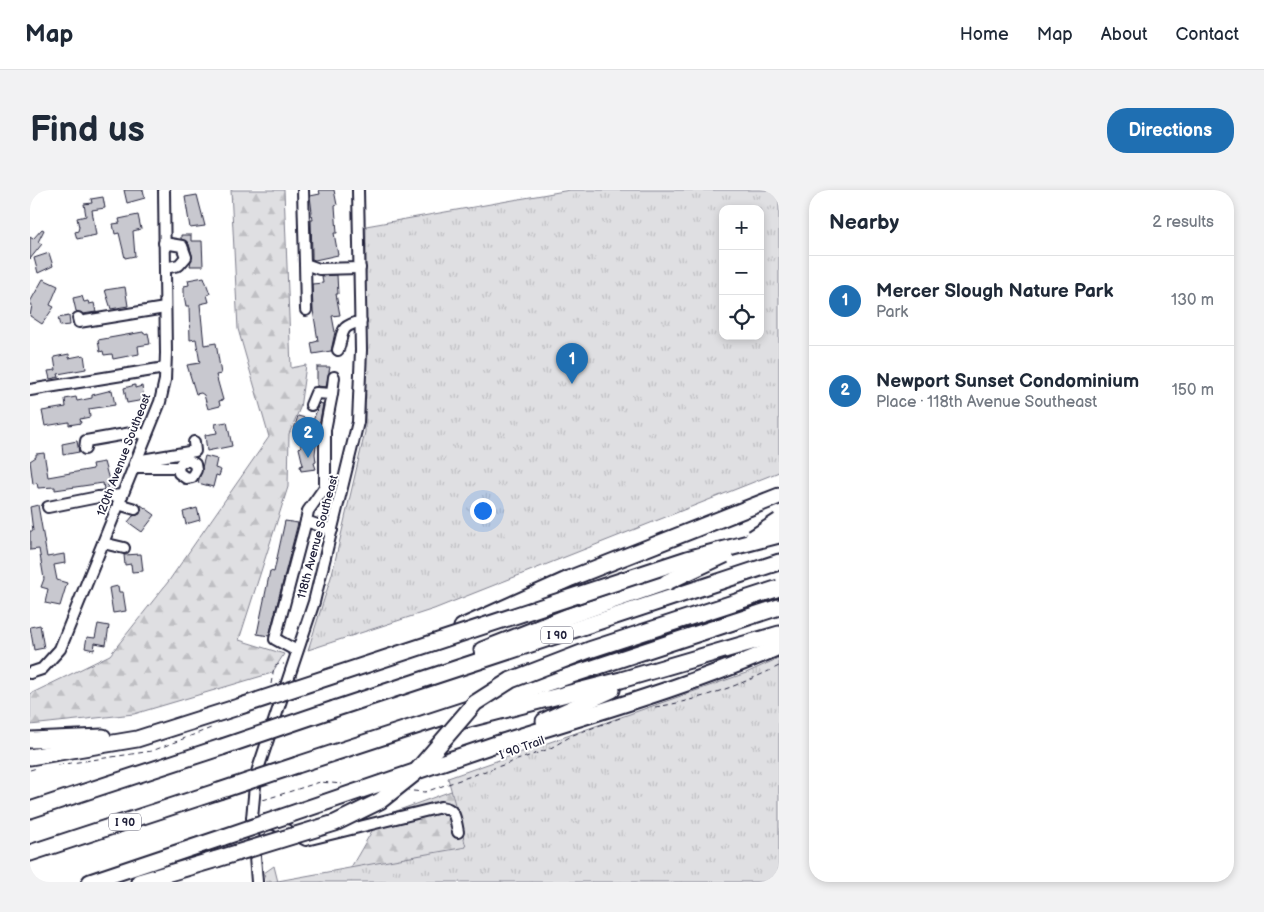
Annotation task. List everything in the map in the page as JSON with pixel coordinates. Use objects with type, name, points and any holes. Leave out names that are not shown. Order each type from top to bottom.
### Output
[{"type":"highway","points":[[388,658],[571,578],[779,496]]},
{"type":"highway","points":[[334,709],[569,616],[695,571],[733,551],[779,521]]},
{"type":"highway","points":[[30,757],[137,740],[687,559],[779,535]]},
{"type":"highway","name":"I 90","points":[[30,810],[779,562]]},
{"type":"highway","points":[[139,882],[336,823],[380,802],[414,774],[475,703],[511,680],[589,650],[779,588]]},
{"type":"highway","name":"I 90","points":[[30,853],[779,607]]},
{"type":"highway","points":[[415,728],[462,720],[669,666],[779,634]]},
{"type":"highway","points":[[90,882],[496,744],[733,667],[779,647]]},
{"type":"highway","points":[[496,744],[575,706],[669,666]]},
{"type":"highway","points":[[30,740],[111,736],[207,717]]},
{"type":"highway","points":[[30,800],[170,764]]},
{"type":"highway","points":[[125,882],[205,844]]},
{"type":"street","name":"120th Avenue Southeast","points":[[30,673],[42,669],[60,649],[160,402],[165,368],[164,190]]},
{"type":"street","points":[[303,190],[306,310]]},
{"type":"street","name":"118th Avenue Southeast","points":[[257,882],[252,818],[256,775],[314,602],[358,422],[361,400],[361,321],[358,190]]},
{"type":"street","points":[[164,243],[182,246],[186,257],[179,265],[165,268]]},
{"type":"street","points":[[305,264],[320,269],[360,268]]},
{"type":"street","points":[[78,318],[79,322],[165,308]]},
{"type":"street","points":[[338,350],[341,333],[345,327],[361,321]]},
{"type":"street","points":[[30,390],[165,368]]},
{"type":"street","points":[[297,651],[275,639],[308,511],[325,487],[325,430],[334,377]]},
{"type":"street","points":[[311,405],[316,393],[332,394]]},
{"type":"street","points":[[85,448],[86,441],[137,432],[146,436]]},
{"type":"street","points":[[135,464],[195,451],[194,442]]},
{"type":"street","points":[[135,464],[178,467]]},
{"type":"street","points":[[48,507],[98,497],[120,500],[135,509]]},
{"type":"street","points":[[306,521],[332,530]]},
{"type":"street","points":[[103,543],[124,548]]},
{"type":"street","points":[[263,819],[306,840],[441,807],[450,808],[454,813],[458,832]]},
{"type":"path","points":[[649,708],[685,701],[756,678],[779,666]]},
{"type":"path","name":"I 90 Trail","points":[[406,790],[425,792],[549,748],[573,735],[624,717]]},
{"type":"path","points":[[522,753],[524,757]]},
{"type":"path","points":[[263,800],[320,782],[348,785]]},
{"type":"green space","points":[[231,190],[284,190],[291,368],[306,365],[300,408],[289,434],[288,487],[239,640],[284,654],[272,673],[134,714],[30,725],[30,694],[110,655],[168,582],[269,437],[238,329]]},
{"type":"green space","points":[[570,190],[779,190],[779,472],[434,609],[308,650],[332,574],[365,432],[366,226]]},
{"type":"green space","points":[[779,658],[779,882],[272,882],[466,847],[448,778],[746,673]]},
{"type":"green space","points":[[528,763],[454,871],[346,876],[380,817]]},
{"type":"green space","points":[[274,866],[278,882],[266,882],[264,873]]},
{"type":"building","points":[[124,190],[143,190],[145,198],[127,203]]},
{"type":"building","points":[[319,190],[334,190],[337,205],[335,206],[337,233],[334,233],[338,255],[315,260],[312,259],[311,220],[313,220],[310,196],[320,194]]},
{"type":"building","points":[[197,195],[205,226],[190,228],[185,197]]},
{"type":"building","points":[[103,197],[105,208],[92,210],[96,235],[77,239],[75,232],[78,231],[79,227],[77,218],[86,216],[84,204],[92,203],[91,199]]},
{"type":"building","points":[[138,215],[141,229],[133,231],[135,256],[125,258],[119,233],[115,234],[113,224],[120,223],[119,219]]},
{"type":"building","points":[[42,229],[44,230],[38,242],[42,244],[30,259],[30,237],[33,239]]},
{"type":"building","points":[[181,235],[191,235],[191,241],[202,241],[203,266],[190,266],[192,255],[189,244],[181,239]]},
{"type":"building","points":[[49,253],[53,266],[38,273],[34,258]]},
{"type":"building","points":[[337,275],[338,294],[336,294],[340,315],[332,316],[335,332],[331,351],[313,354],[311,343],[318,341],[313,310],[312,284],[323,283],[322,276]]},
{"type":"building","points":[[204,277],[210,294],[207,295],[209,302],[200,304],[204,345],[216,343],[221,374],[216,375],[223,400],[219,401],[220,406],[208,409],[204,395],[201,393],[196,394],[187,365],[200,363],[196,339],[190,340],[189,306],[186,306],[184,295],[184,286],[189,285],[188,280]]},
{"type":"building","points":[[43,279],[58,286],[50,305],[54,307],[42,324],[30,316],[32,305],[30,302]]},
{"type":"building","points":[[125,287],[128,306],[111,309],[105,290]]},
{"type":"building","points":[[82,296],[84,302],[94,303],[96,312],[83,314],[76,311],[73,298]]},
{"type":"building","points":[[69,316],[70,325],[60,326],[58,318]]},
{"type":"building","points":[[143,332],[144,334],[148,333],[150,344],[138,346],[139,354],[113,359],[112,354],[104,355],[103,351],[100,352],[98,340]]},
{"type":"building","points":[[69,354],[69,358],[84,355],[86,369],[58,374],[59,377],[50,379],[48,371],[56,370],[54,357]]},
{"type":"building","points":[[317,367],[330,367],[326,387],[317,386]]},
{"type":"building","points":[[135,385],[135,388],[142,386],[144,400],[127,403],[124,388]]},
{"type":"building","points":[[112,390],[115,405],[89,409],[90,417],[80,419],[81,423],[69,425],[69,422],[45,426],[42,411],[66,407],[65,399],[76,397],[77,401],[92,398],[92,395]]},
{"type":"building","points":[[319,403],[323,404],[319,426],[312,424]]},
{"type":"building","points":[[298,416],[309,419],[302,440],[317,437],[316,462],[314,463],[316,469],[301,471],[300,466],[303,465],[299,448],[301,446],[298,434],[293,432]]},
{"type":"building","points":[[227,422],[232,446],[207,451],[205,435],[217,433],[215,424]]},
{"type":"building","points":[[77,441],[79,452],[63,455],[62,444]]},
{"type":"building","points":[[44,453],[48,477],[93,469],[92,464],[104,462],[109,480],[107,489],[104,490],[103,483],[55,490],[55,487],[38,488],[37,483],[33,484],[30,461],[36,457],[36,454]]},
{"type":"building","points":[[205,456],[217,459],[215,468],[221,470],[219,476],[216,475],[213,487],[198,483]]},
{"type":"building","points":[[38,505],[47,557],[64,554],[65,563],[54,565],[57,580],[67,583],[60,606],[45,603],[48,589],[41,587],[44,579],[39,549],[30,550],[30,531],[33,531],[30,507]]},
{"type":"building","points":[[141,505],[155,515],[142,532],[128,522],[133,516],[140,514]]},
{"type":"building","points":[[197,508],[200,520],[186,524],[183,512]]},
{"type":"building","points":[[285,521],[298,523],[269,636],[257,634],[270,571],[274,572]]},
{"type":"building","points":[[141,554],[143,571],[132,572],[131,564],[125,565],[124,555]]},
{"type":"building","points":[[118,586],[119,592],[123,592],[126,611],[113,613],[109,588]]},
{"type":"building","points":[[98,624],[109,626],[106,645],[95,643],[94,650],[85,648],[87,637],[95,638]]},
{"type":"building","points":[[40,625],[44,648],[34,650],[30,627]]},
{"type":"place","name":"Mercer Slough Nature Park","points":[[572,384]]},
{"type":"place","name":"Newport Sunset Condominium","points":[[308,458]]}]
